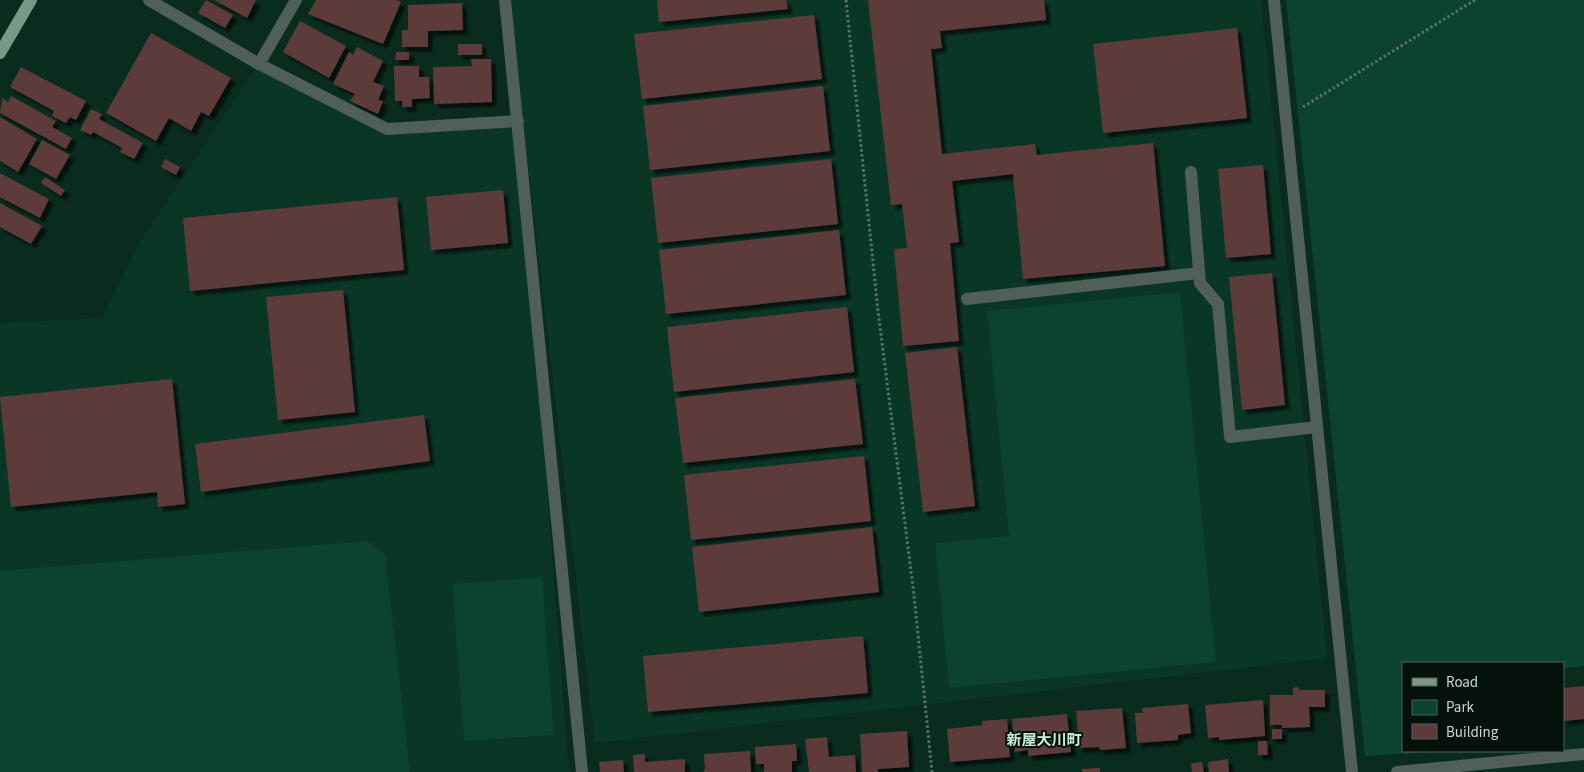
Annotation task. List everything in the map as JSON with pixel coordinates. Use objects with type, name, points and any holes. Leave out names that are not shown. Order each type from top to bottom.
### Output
[{"type":"main road","points":[[0,53],[31,0]]},
{"type":"street","points":[[149,0],[259,64],[388,129],[518,121]]},
{"type":"street","points":[[259,64],[296,0]]},
{"type":"street","points":[[505,0],[582,772]]},
{"type":"street","points":[[1274,0],[1352,772]]},
{"type":"street","points":[[1191,172],[1200,283],[1218,304],[1230,437],[1317,427]]},
{"type":"street","points":[[967,299],[1199,274]]},
{"type":"street","points":[[1397,772],[1584,754]]},
{"type":"path","points":[[846,0],[878,311],[914,595],[932,772]]},
{"type":"path","points":[[1285,119],[1474,0]]},
{"type":"shaded area","points":[[509,0],[1261,0],[1327,658],[595,743]]},
{"type":"shaded area","points":[[259,64],[387,129],[518,121],[569,772],[0,772],[0,323],[102,318],[141,240]]},
{"type":"green space","points":[[1286,0],[1584,0],[1584,666],[1564,669],[1564,662],[1402,662],[1402,752],[1429,752],[1365,756]]},
{"type":"green space","points":[[1180,292],[1216,662],[949,688],[935,543],[1009,536],[987,311]]},
{"type":"green space","points":[[367,541],[385,554],[410,772],[0,772],[0,571]]},
{"type":"green space","points":[[542,577],[554,735],[464,741],[452,584]]},
{"type":"building","points":[[206,0],[233,15],[225,28],[198,13]]},
{"type":"building","points":[[214,0],[256,0],[247,18]]},
{"type":"building","points":[[316,0],[397,0],[401,2],[383,44],[308,14]]},
{"type":"building","points":[[657,0],[786,0],[788,9],[659,22]]},
{"type":"building","points":[[868,0],[1044,0],[1046,20],[940,31],[942,48],[931,49],[942,154],[1035,144],[1037,155],[1153,143],[1165,266],[1023,279],[1013,174],[952,181],[959,242],[950,243],[959,341],[903,346],[894,249],[907,248],[902,204],[891,205]]},
{"type":"building","points":[[462,3],[463,30],[428,31],[428,47],[402,47],[402,30],[408,30],[408,5]]},
{"type":"building","points":[[814,15],[822,79],[642,99],[634,34]]},
{"type":"building","points":[[300,21],[346,46],[329,78],[283,52]]},
{"type":"building","points":[[1237,28],[1247,118],[1103,133],[1093,44]]},
{"type":"building","points":[[151,33],[231,78],[209,116],[201,112],[191,131],[169,118],[156,141],[106,113]]},
{"type":"building","points":[[458,44],[482,44],[482,55],[458,55]]},
{"type":"building","points":[[357,47],[383,61],[373,82],[384,86],[378,100],[383,101],[378,114],[350,101],[355,94],[333,84],[349,52],[353,55]]},
{"type":"building","points":[[396,52],[409,52],[409,60],[395,60]]},
{"type":"building","points":[[471,59],[491,59],[492,102],[434,104],[433,67],[472,66]]},
{"type":"building","points":[[394,66],[419,66],[419,77],[429,77],[430,98],[412,99],[412,107],[402,107],[402,101],[395,101]]},
{"type":"building","points":[[21,67],[86,101],[76,120],[70,117],[66,123],[52,116],[54,111],[10,87]]},
{"type":"building","points":[[823,86],[830,151],[650,170],[643,106]]},
{"type":"building","points":[[11,96],[56,121],[52,127],[72,138],[66,149],[0,113],[2,98],[8,102]]},
{"type":"building","points":[[91,109],[102,114],[99,119],[143,143],[134,159],[120,152],[122,148],[93,132],[91,135],[80,130]]},
{"type":"building","points":[[0,117],[37,139],[18,172],[0,161]]},
{"type":"building","points":[[42,140],[70,155],[56,179],[29,164]]},
{"type":"building","points":[[165,159],[180,167],[176,175],[161,167]]},
{"type":"building","points":[[831,159],[838,224],[658,243],[651,178]]},
{"type":"building","points":[[1263,165],[1271,254],[1226,258],[1218,169]]},
{"type":"building","points":[[0,173],[49,199],[40,218],[0,197]]},
{"type":"building","points":[[45,177],[65,190],[61,196],[41,183]]},
{"type":"building","points":[[503,190],[508,243],[431,250],[426,197]]},
{"type":"building","points":[[397,197],[404,270],[190,291],[183,218]]},
{"type":"building","points":[[0,203],[42,226],[31,244],[0,227]]},
{"type":"building","points":[[839,230],[846,295],[666,314],[659,250]]},
{"type":"building","points":[[1272,273],[1285,405],[1242,410],[1229,277]]},
{"type":"building","points":[[343,290],[355,412],[278,420],[266,297]]},
{"type":"building","points":[[847,307],[854,372],[674,392],[667,327]]},
{"type":"building","points":[[957,347],[975,506],[923,512],[905,353]]},
{"type":"building","points":[[172,379],[185,504],[158,507],[157,492],[11,507],[0,397]]},
{"type":"building","points":[[855,379],[863,444],[683,463],[675,398]]},
{"type":"building","points":[[424,415],[430,461],[201,492],[195,444]]},
{"type":"building","points":[[864,456],[871,521],[691,540],[684,475]]},
{"type":"building","points":[[872,527],[879,592],[699,612],[692,547]]},
{"type":"building","points":[[863,636],[868,693],[648,712],[643,656]]},
{"type":"building","points":[[1584,686],[1584,719],[1564,721],[1564,688]]},
{"type":"building","points":[[1299,687],[1299,690],[1325,690],[1325,707],[1309,707],[1310,727],[1282,728],[1282,725],[1270,725],[1270,695],[1293,695],[1293,688]]},
{"type":"building","points":[[1263,700],[1265,736],[1219,740],[1219,737],[1208,738],[1205,705]]},
{"type":"building","points":[[1188,704],[1191,733],[1178,735],[1178,740],[1137,743],[1135,713],[1143,713],[1142,708]]},
{"type":"building","points":[[1122,708],[1126,748],[1100,750],[1099,747],[1079,748],[1076,711]]},
{"type":"building","points":[[1067,714],[1071,752],[1028,756],[1028,750],[1015,752],[1012,719]]},
{"type":"building","points":[[1007,719],[1010,757],[950,762],[947,729],[982,725],[982,721]]},
{"type":"building","points":[[1272,729],[1282,729],[1282,739],[1272,739]]},
{"type":"building","points":[[907,731],[909,767],[878,769],[878,772],[862,772],[860,734]]},
{"type":"building","points":[[827,737],[829,757],[855,755],[856,772],[809,772],[805,739]]},
{"type":"building","points":[[1258,741],[1267,741],[1268,755],[1258,755]]},
{"type":"building","points":[[796,744],[797,761],[792,761],[792,772],[764,772],[764,764],[756,764],[755,747]]},
{"type":"building","points":[[750,751],[751,772],[703,772],[705,769],[704,754]]},
{"type":"building","points":[[645,754],[645,762],[685,759],[685,772],[634,772],[633,755]]},
{"type":"building","points":[[1228,759],[1229,772],[1209,772],[1208,762]]},
{"type":"building","points":[[623,760],[624,772],[600,772],[599,762]]},
{"type":"building","points":[[1202,762],[1204,772],[1192,772],[1191,763]]},
{"type":"building","points":[[1100,768],[1100,772],[1082,772],[1082,769]]},
{"type":"district","name":"新屋大川町","points":[[1044,740]]}]
